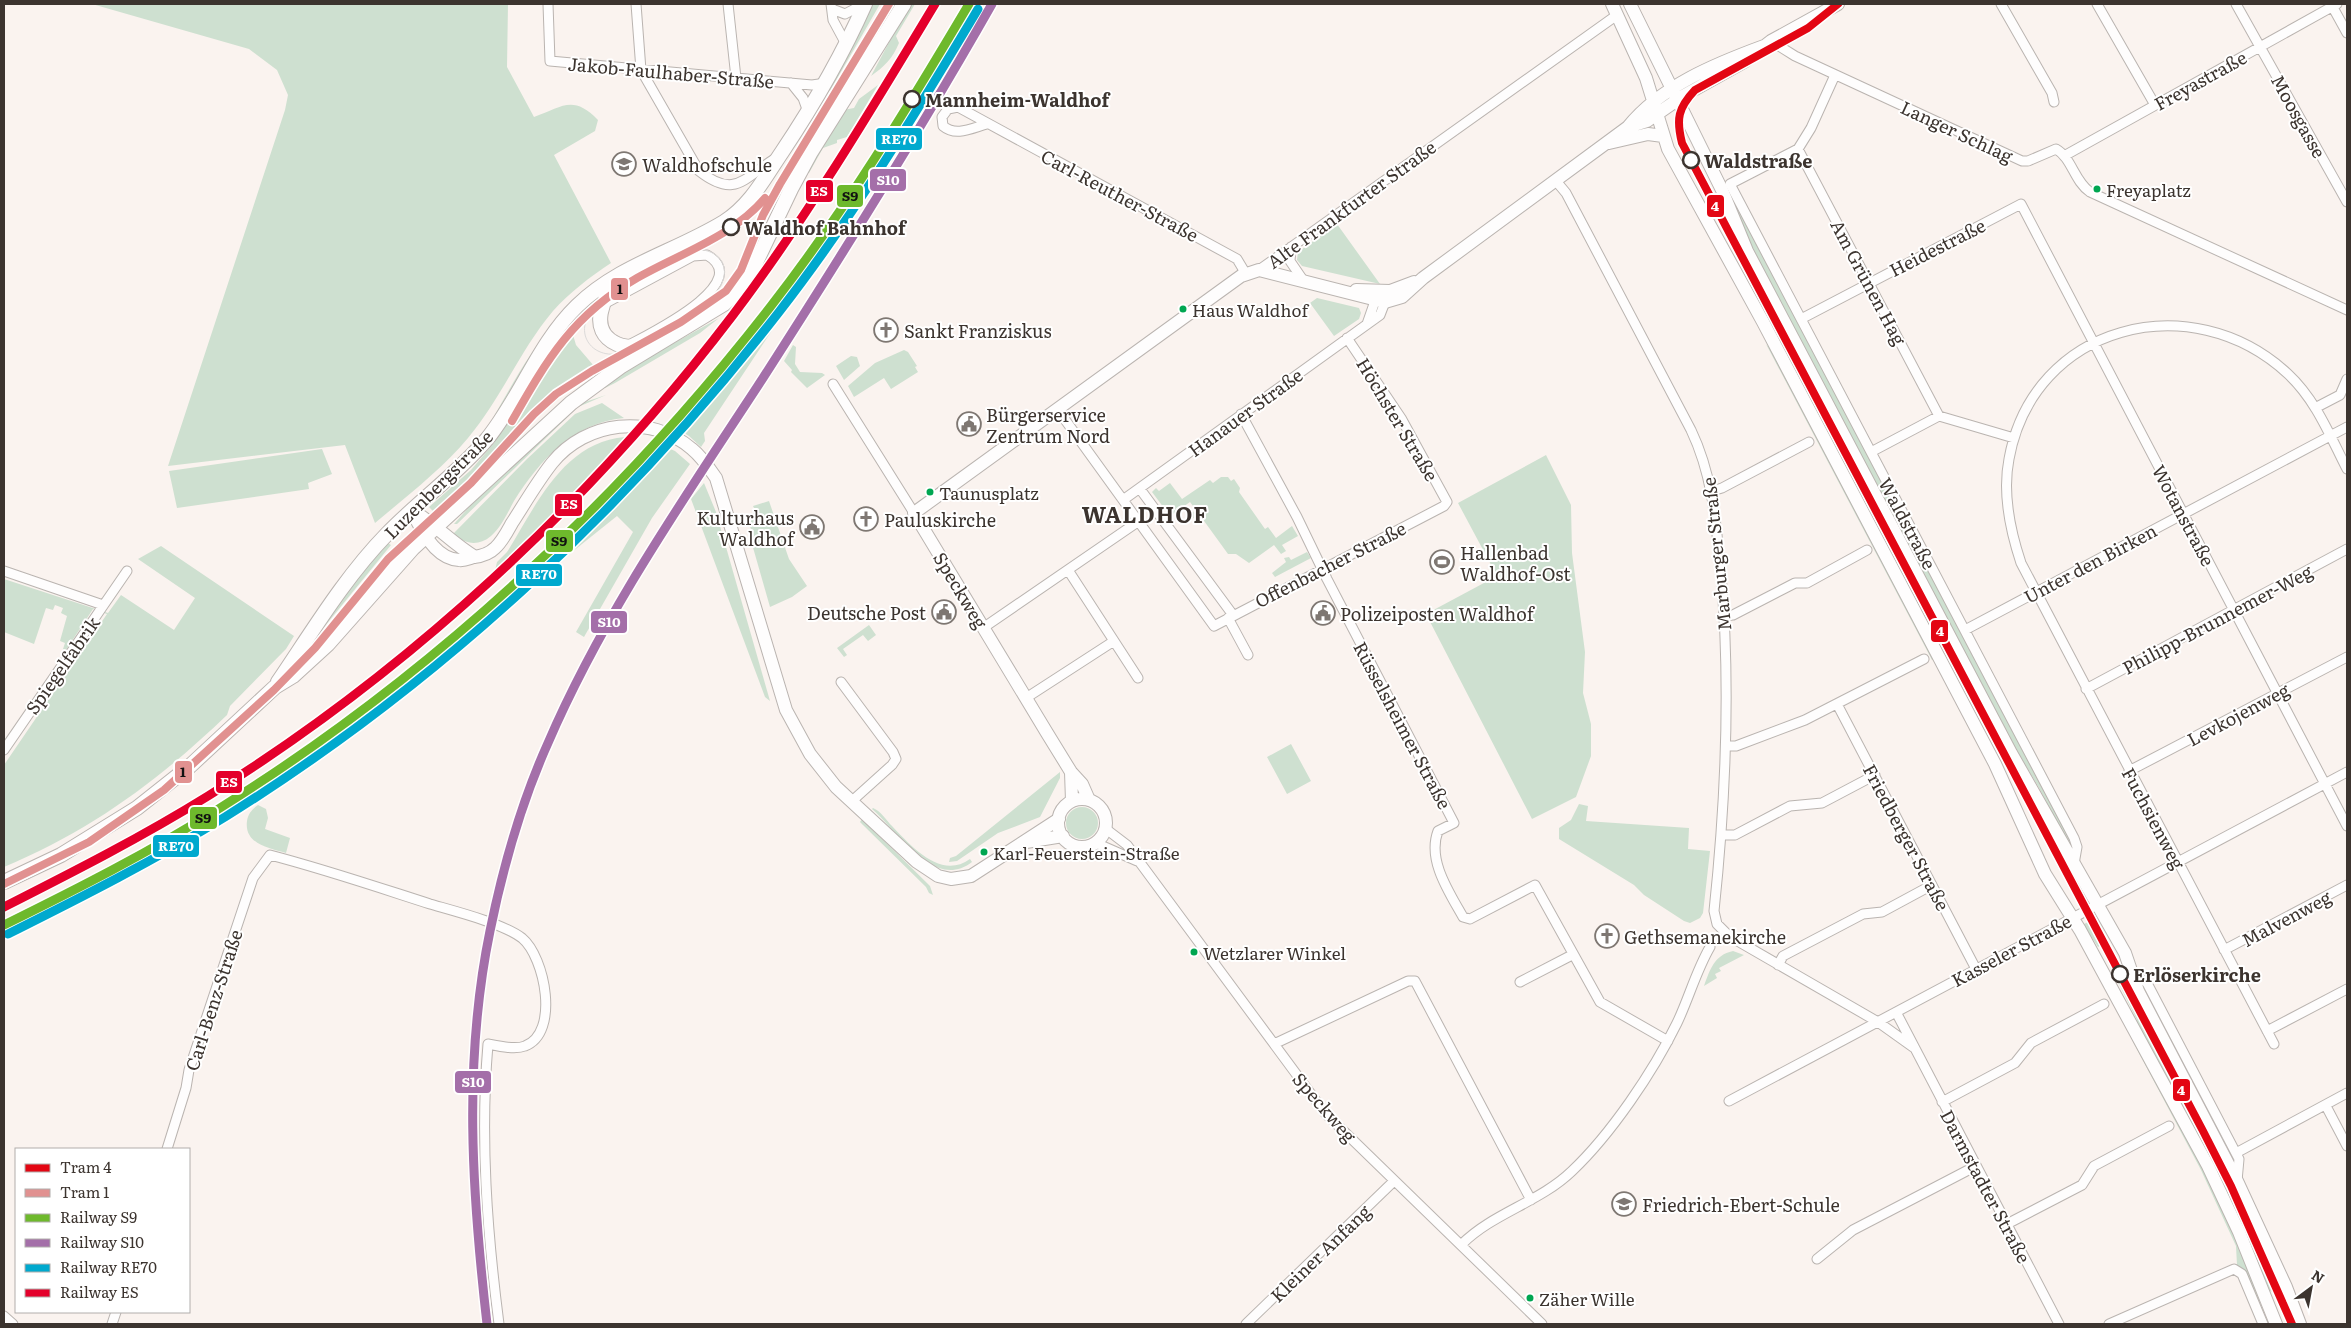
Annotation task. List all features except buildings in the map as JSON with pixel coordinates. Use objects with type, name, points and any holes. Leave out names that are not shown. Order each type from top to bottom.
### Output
[{"type":"main road","name":"Luzenbergstraße","points":[[275,687],[364,561],[386,534],[462,466],[487,438],[500,420],[546,343],[577,306],[597,289],[630,268],[706,231],[734,214],[751,198],[826,82],[847,46],[865,4]]},
{"type":"main road","name":"Luzenbergstraße","points":[[4,882],[61,855],[137,808],[190,766],[275,687],[293,676],[328,644],[426,537],[583,393],[652,347],[724,304],[740,290],[750,275],[807,159],[904,4]]},
{"type":"main road","name":"Waldstraße","points":[[1630,4],[1722,190],[1747,251],[2011,753],[2032,786],[2073,864],[2098,903],[2125,953],[2138,991],[2237,1181],[2279,1272],[2300,1324]]},
{"type":"main road","points":[[1628,127],[1643,123],[1658,114],[1674,95],[1727,60],[1768,44],[1833,5]]},
{"type":"main road","name":"Waldstraße","points":[[1614,9],[1655,100],[1663,136],[1991,755],[2045,874],[2158,1070],[2208,1166],[2239,1232],[2276,1324]]},
{"type":"main road","points":[[1259,270],[1380,298],[1402,297],[1423,278],[1628,127],[1655,100],[1674,95]]},
{"type":"main road","points":[[1607,143],[1648,134],[1663,136]]},
{"type":"main road","points":[[630,268],[608,292],[602,305],[600,321],[605,334],[615,343],[627,347],[652,347]]},
{"type":"main road","name":"Alte Frankfurter Straße","points":[[914,512],[1246,274],[1259,270]]},
{"type":"main road","points":[[412,510],[426,537],[445,555],[459,560],[488,554],[497,546],[551,464],[563,451],[579,439],[601,430],[627,426],[654,429],[679,440],[698,455],[716,478],[769,658],[790,719],[815,762],[852,802],[917,862],[931,872],[945,878],[958,879],[971,876],[1018,844],[1059,820]]},
{"type":"main road","points":[[412,510],[437,527],[453,544],[475,557]]},
{"type":"main road","name":"Speckweg","points":[[914,512],[1071,772],[1082,784],[1089,800],[1096,803],[1105,814],[1106,829]]},
{"type":"main road","name":"Speckweg","points":[[1071,772],[1072,801]]},
{"type":"main road","points":[[1089,800],[1072,801],[1063,809],[1059,820],[1063,836],[1074,845],[1089,846],[1096,843],[1106,829]]},
{"type":"main road","points":[[1018,844],[1063,836]]},
{"type":"street","name":"Jakob-Faulhaber-Straße","points":[[548,4],[550,61],[812,85],[826,82]]},
{"type":"street","points":[[636,4],[641,70],[699,171],[713,181],[726,186],[740,184],[759,168],[778,157]]},
{"type":"street","points":[[728,4],[736,78]]},
{"type":"street","points":[[831,6],[845,14],[865,4]]},
{"type":"street","points":[[2001,4],[2052,93],[2054,102]]},
{"type":"street","points":[[2098,4],[2154,105]]},
{"type":"street","name":"Moosgasse","points":[[2236,4],[2347,202]]},
{"type":"street","points":[[2333,5],[2347,33]]},
{"type":"street","name":"Freyastraße","points":[[2064,156],[2333,5]]},
{"type":"street","points":[[831,6],[833,20],[847,46]]},
{"type":"street","name":"Alte Frankfurter Straße","points":[[1259,270],[1614,9]]},
{"type":"street","name":"Langer Schlag","points":[[1768,44],[2022,160],[2028,161],[2056,149],[2064,156]]},
{"type":"street","points":[[1798,149],[1811,128],[1835,74]]},
{"type":"street","name":"Jakob-Faulhaber-Straße","points":[[792,83],[803,98],[808,112]]},
{"type":"street","name":"Carl-Reuther-Straße","points":[[987,124],[955,133],[950,132],[943,126],[942,118],[948,108],[958,107],[1237,259],[1246,274]]},
{"type":"street","name":"Waldstraße","points":[[1798,149],[1730,184],[2074,838],[2077,847],[2073,864]]},
{"type":"street","name":"Am Grünen Hag","points":[[1798,149],[1939,416]]},
{"type":"street","points":[[2064,156],[2079,183],[2090,192],[2347,310]]},
{"type":"street","name":"Marburger Straße","points":[[1556,181],[1566,193],[1691,430],[1702,454],[1712,491],[1724,616],[1727,746],[1722,835],[1714,911],[1717,924],[1723,932]]},
{"type":"street","name":"Heidestraße","points":[[1801,319],[2021,204]]},
{"type":"street","name":"Wotanstraße","points":[[2021,204],[2347,826]]},
{"type":"street","points":[[1291,246],[1290,261],[1303,280]]},
{"type":"street","points":[[602,305],[693,256],[707,255],[716,263],[718,270],[716,282],[702,301],[627,347]]},
{"type":"street","name":"Hanauer Straße","points":[[1123,500],[1367,324],[1380,298]]},
{"type":"street","name":"Fuchsienweg","points":[[2274,1044],[2035,592],[2014,543],[2008,504],[2007,479],[2014,438],[2022,417],[2046,380],[2066,361],[2094,343],[2133,329],[2158,326],[2201,328],[2220,333],[2245,344],[2267,357],[2288,374],[2307,395],[2347,469]]},
{"type":"street","name":"Höchster Straße","points":[[1347,338],[1401,418],[1446,502]]},
{"type":"street","points":[[2315,408],[2340,395],[2347,379]]},
{"type":"street","name":"Speckweg","points":[[833,384],[914,512]]},
{"type":"street","points":[[983,628],[1139,521],[1058,410]]},
{"type":"street","name":"Rüsselsheimer Straße","points":[[1242,414],[1454,823],[1438,831],[1434,841],[1437,865],[1463,917],[1470,919],[1535,885],[1572,955],[1600,1002],[1668,1041]]},
{"type":"street","points":[[1871,452],[1939,416],[2014,438]]},
{"type":"street","name":"Unter den Birken","points":[[1964,630],[2347,427]]},
{"type":"street","points":[[1712,491],[1722,488],[1809,442]]},
{"type":"street","points":[[1140,489],[1230,616],[1248,655]]},
{"type":"street","name":"Offenbacher Straße","points":[[1139,521],[1214,626],[1444,506],[1446,502]]},
{"type":"street","name":"Philipp-Brunnemer-Weg","points":[[2086,689],[2347,549]]},
{"type":"street","points":[[1724,616],[1733,615],[1795,583],[1807,583],[1867,550]]},
{"type":"street","name":"Spiegelfabrik","points":[[4,570],[103,605]]},
{"type":"street","points":[[1068,570],[1138,678]]},
{"type":"street","name":"Spiegelfabrik","points":[[4,750],[127,571]]},
{"type":"street","points":[[1026,698],[1114,641]]},
{"type":"street","name":"Levkojenweg","points":[[2129,771],[2347,657]]},
{"type":"street","points":[[1727,746],[1736,746],[1774,733],[1838,704],[1924,659]]},
{"type":"street","points":[[841,682],[893,752],[896,759],[852,802]]},
{"type":"street","name":"Friedberger Straße","points":[[1838,704],[1976,970]]},
{"type":"street","name":"Kasseler Straße","points":[[1728,1101],[2347,772]]},
{"type":"street","points":[[1722,835],[1735,835],[1790,806],[1822,803],[1875,775]]},
{"type":"street","name":"Speckweg","points":[[1106,829],[1127,845],[1325,1113],[1462,1244],[1542,1324]]},
{"type":"street","points":[[1096,843],[1140,862]]},
{"type":"street","name":"Carl-Benz-Straße","points":[[167,1148],[186,1088],[189,1070],[253,878],[270,855],[317,868],[508,930],[522,938],[532,950],[540,966],[544,982],[544,1012],[536,1036],[524,1047],[504,1047],[488,1044],[483,1102],[483,1142],[499,1324]]},
{"type":"street","points":[[1778,965],[1783,956],[1856,917],[1863,914],[1882,912],[1932,885]]},
{"type":"street","name":"Malvenweg","points":[[2224,950],[2347,885]]},
{"type":"street","name":"Darmstadter Straße","points":[[1723,932],[1878,1022],[1913,1047]]},
{"type":"street","points":[[1462,1244],[1479,1228],[1559,1182],[1581,1162],[1644,1080],[1668,1041],[1702,961],[1710,947]]},
{"type":"street","points":[[1520,982],[1572,955]]},
{"type":"street","name":"Waldstraße","points":[[2131,971],[2147,983],[2236,1153],[2239,1159],[2237,1181]]},
{"type":"street","points":[[1274,1044],[1408,981],[1415,980],[1530,1200]]},
{"type":"street","points":[[2267,1031],[2347,989]]},
{"type":"street","points":[[1942,1102],[2015,1063],[2031,1043],[2104,1004]]},
{"type":"street","name":"Darmstadter Straße","points":[[1896,1012],[2059,1324]]},
{"type":"street","points":[[2236,1153],[2347,1094]]},
{"type":"street","points":[[2326,1106],[2347,1146]]},
{"type":"street","points":[[2007,1224],[2082,1185],[2094,1166],[2169,1126]]},
{"type":"street","points":[[1817,1259],[1853,1230],[1976,1166]]},
{"type":"street","name":"Kleiner Anfang","points":[[1246,1324],[1394,1181]]},
{"type":"street","points":[[2108,1324],[2234,1269],[2242,1274],[2263,1324]]},
{"type":"street","points":[[4,1316],[13,1324]]},
{"type":"green space","points":[[92,4],[508,4],[507,67],[534,117],[560,107],[574,105],[589,112],[598,120],[595,131],[554,155],[611,263],[580,285],[553,311],[530,342],[491,407],[458,450],[375,523],[345,445],[168,466],[285,110],[288,95],[277,70],[249,49]]},
{"type":"green space","points":[[871,4],[880,4],[830,91],[828,89]]},
{"type":"green space","points":[[910,4],[915,4],[896,36],[899,43],[897,48],[888,62],[871,76],[893,35],[894,29]]},
{"type":"green space","points":[[878,85],[847,137],[823,148],[809,173],[806,169],[843,110],[854,108],[859,99]]},
{"type":"green space","points":[[1727,187],[2069,836],[2074,853],[2017,751],[1751,246]]},
{"type":"green space","points":[[1337,224],[1380,284],[1302,266],[1297,260],[1298,252]]},
{"type":"green space","points":[[623,264],[624,266],[597,283],[497,418],[493,418],[532,352],[563,312],[601,278]]},
{"type":"green space","points":[[799,274],[806,278],[704,433],[705,441],[701,447],[676,428],[747,344]]},
{"type":"green space","points":[[604,291],[598,303],[571,328],[576,345],[594,366],[571,380],[574,385],[536,419],[491,470],[440,518],[429,507],[471,470],[494,443],[537,367],[575,316]]},
{"type":"green space","points":[[1317,298],[1359,308],[1361,313],[1359,319],[1334,336],[1310,303]]},
{"type":"green space","points":[[719,318],[700,333],[615,383],[595,390],[620,373]]},
{"type":"green space","points":[[1766,344],[1774,353],[1935,659],[1932,660]]},
{"type":"green space","points":[[793,345],[796,347],[795,364],[800,372],[822,373],[825,375],[807,388],[791,372],[792,370],[784,361]]},
{"type":"green space","points":[[904,350],[908,352],[917,366],[915,367],[918,372],[891,389],[884,378],[854,397],[848,386],[875,363]]},
{"type":"green space","points":[[851,356],[857,357],[860,366],[844,380],[836,366]]},
{"type":"green space","points":[[606,395],[578,407],[457,524],[454,524],[485,489],[576,405]]},
{"type":"green space","points":[[602,403],[624,418],[606,421],[589,427],[560,446],[535,471],[514,501],[498,529],[491,536],[481,542],[472,543],[462,540],[453,534],[527,459],[575,414]]},
{"type":"green space","points":[[625,437],[637,438],[554,528],[551,526],[498,576],[494,575],[497,562],[507,552],[541,497],[568,463],[584,451],[603,441]]},
{"type":"green space","points":[[661,445],[675,451],[690,464],[652,518],[584,637],[576,632],[633,532],[617,516],[547,572],[564,547]]},
{"type":"green space","points":[[322,449],[332,474],[308,483],[309,489],[177,508],[169,471]]},
{"type":"green space","points":[[1546,455],[1571,505],[1572,553],[1585,652],[1583,693],[1591,724],[1591,756],[1576,797],[1532,819],[1426,614],[1497,576],[1458,503]]},
{"type":"green space","points":[[1221,477],[1228,477],[1231,481],[1234,479],[1240,488],[1239,492],[1265,529],[1268,527],[1276,538],[1292,526],[1298,536],[1282,545],[1286,551],[1281,554],[1274,545],[1249,563],[1236,554],[1228,554],[1199,514],[1185,524],[1182,521],[1196,510],[1190,502],[1170,516],[1152,492],[1156,488],[1159,491],[1170,483],[1182,499],[1210,480],[1213,483]]},
{"type":"green space","points":[[704,483],[716,512],[770,701],[765,697],[691,499]]},
{"type":"green space","points":[[769,501],[789,559],[807,586],[792,597],[770,607],[748,530],[751,529],[748,522],[755,510],[753,506]]},
{"type":"green space","points":[[386,542],[391,545],[316,637],[314,636]]},
{"type":"green space","points":[[161,546],[294,636],[286,649],[230,706],[227,715],[149,782],[123,802],[66,837],[4,867],[4,765],[107,614],[93,609],[66,650],[63,649],[65,643],[60,641],[67,616],[61,613],[63,608],[55,605],[53,610],[46,608],[34,644],[4,632],[4,579],[108,613],[121,595],[174,630],[195,598],[138,559]]},
{"type":"green space","points":[[1307,552],[1311,558],[1275,577],[1272,573],[1286,562],[1284,558],[1289,557],[1291,560]]},
{"type":"green space","points":[[869,625],[876,635],[868,641],[863,635],[843,649],[847,655],[844,657],[837,648]]},
{"type":"green space","points":[[1291,744],[1311,781],[1287,794],[1267,757]]},
{"type":"green space","points":[[1060,772],[1060,778],[1040,817],[998,833],[957,861],[949,862],[950,858],[956,856]]},
{"type":"green space","points":[[1579,804],[1588,806],[1586,821],[1689,828],[1688,849],[1710,851],[1703,913],[1700,918],[1690,923],[1684,921],[1644,895],[1634,885],[1559,839],[1559,828],[1571,820]]},
{"type":"green space","points":[[258,805],[266,809],[268,818],[265,829],[290,838],[286,853],[265,847],[249,835],[247,821],[251,812]]},
{"type":"green space","points":[[1082,807],[1094,811],[1098,823],[1094,835],[1082,839],[1070,835],[1066,823],[1070,811]]},
{"type":"green space","points":[[873,808],[881,813],[909,843],[928,858],[948,866],[970,859],[972,862],[958,869],[943,869],[930,864],[904,843]]},
{"type":"green space","points":[[862,819],[930,886],[933,895],[860,822]]},
{"type":"green space","points":[[2094,919],[2099,921],[2121,969],[2235,1189],[2281,1287],[2278,1288],[2280,1294],[2266,1290],[2223,1186],[2151,1047],[2149,1047],[2134,1022],[2137,1020],[2100,946],[2098,947],[2085,927],[2084,924]]},
{"type":"green space","points":[[1733,951],[1744,955],[1719,968],[1721,971],[1715,974],[1717,978],[1704,986],[1717,960],[1721,956]]},
{"type":"green space","points":[[2134,1039],[2156,1072],[2237,1239],[2260,1302],[2258,1303],[2244,1271],[2237,1265],[2236,1246],[2201,1170],[2132,1040]]},
{"type":"tram line","name":"1","points":[[4,884],[89,842],[164,790],[274,690],[315,648],[388,559],[471,483],[534,414],[556,394],[592,371],[681,322],[726,291],[741,270],[763,215],[780,184],[889,4]]},
{"type":"tram line","name":"4","points":[[1838,4],[1808,28],[1695,90],[1685,102],[1680,114],[1679,127],[1682,143],[2203,1131],[2231,1186],[2292,1324]]},
{"type":"tram line","name":"1","points":[[512,421],[550,358],[579,323],[596,307],[637,278],[722,234],[752,212],[765,198]]},
{"type":"tram line","points":[[689,250],[697,249],[711,252],[717,256],[724,267],[722,283],[703,309]]},
{"type":"tram line","points":[[595,307],[588,317],[585,326],[585,335],[589,343],[603,353],[625,352]]},
{"type":"rail line","name":"ES","points":[[4,907],[158,826],[208,796],[282,747],[355,695],[424,639],[492,580],[557,517],[677,385],[761,278],[863,123],[935,4]]},
{"type":"rail line","name":"S9","points":[[4,925],[86,884],[167,840],[298,757],[374,702],[447,643],[585,517],[650,449],[712,379],[798,270],[850,196],[899,120],[969,4]]},
{"type":"rail line","name":"S10","points":[[487,1324],[474,1177],[473,1078],[476,1029],[482,980],[495,907],[507,859],[529,789],[570,695],[620,601],[909,146],[992,4]]},
{"type":"rail line","name":"RE70","points":[[8,934],[172,848],[225,817],[304,765],[380,710],[453,651],[524,589],[592,524],[657,456],[720,385],[779,312],[858,202],[978,9]]},
{"type":"place","name":"Mannheim-Waldhof","points":[[912,99]]},
{"type":"place","name":"Waldstraße","points":[[1691,160]]},
{"type":"place","name":"Waldhofschule","points":[[624,164]]},
{"type":"place","name":"Freyaplatz","points":[[2097,189]]},
{"type":"place","name":"Waldhof Bahnhof","points":[[731,227]]},
{"type":"place","name":"Haus Waldhof","points":[[1183,309]]},
{"type":"place","name":"Sankt Franziskus","points":[[886,330]]},
{"type":"place","name":"Bürgerservice Zentrum Nord","points":[[969,424]]},
{"type":"place","name":"Taunusplatz","points":[[930,492]]},
{"type":"place","name":"Pauluskirche","points":[[866,519]]},
{"type":"place","name":"Kulturhaus Waldhof","points":[[812,527]]},
{"type":"place","name":"Hallenbad Waldhof-Ost","points":[[1442,562]]},
{"type":"place","name":"Deutsche Post","points":[[944,612]]},
{"type":"place","name":"Polizeiposten Waldhof","points":[[1323,613]]},
{"type":"place","name":"Karl-Feuerstein-Straße","points":[[984,852]]},
{"type":"place","name":"Gethsemanekirche","points":[[1607,936]]},
{"type":"place","name":"Wetzlarer Winkel","points":[[1194,952]]},
{"type":"place","name":"Erlöserkirche","points":[[2120,974]]},
{"type":"place","name":"Friedrich-Ebert-Schule","points":[[1624,1204]]},
{"type":"place","name":"Zäher Wille","points":[[1530,1298]]},
{"type":"district","name":"WALDHOF","points":[[1145,513]]}]
